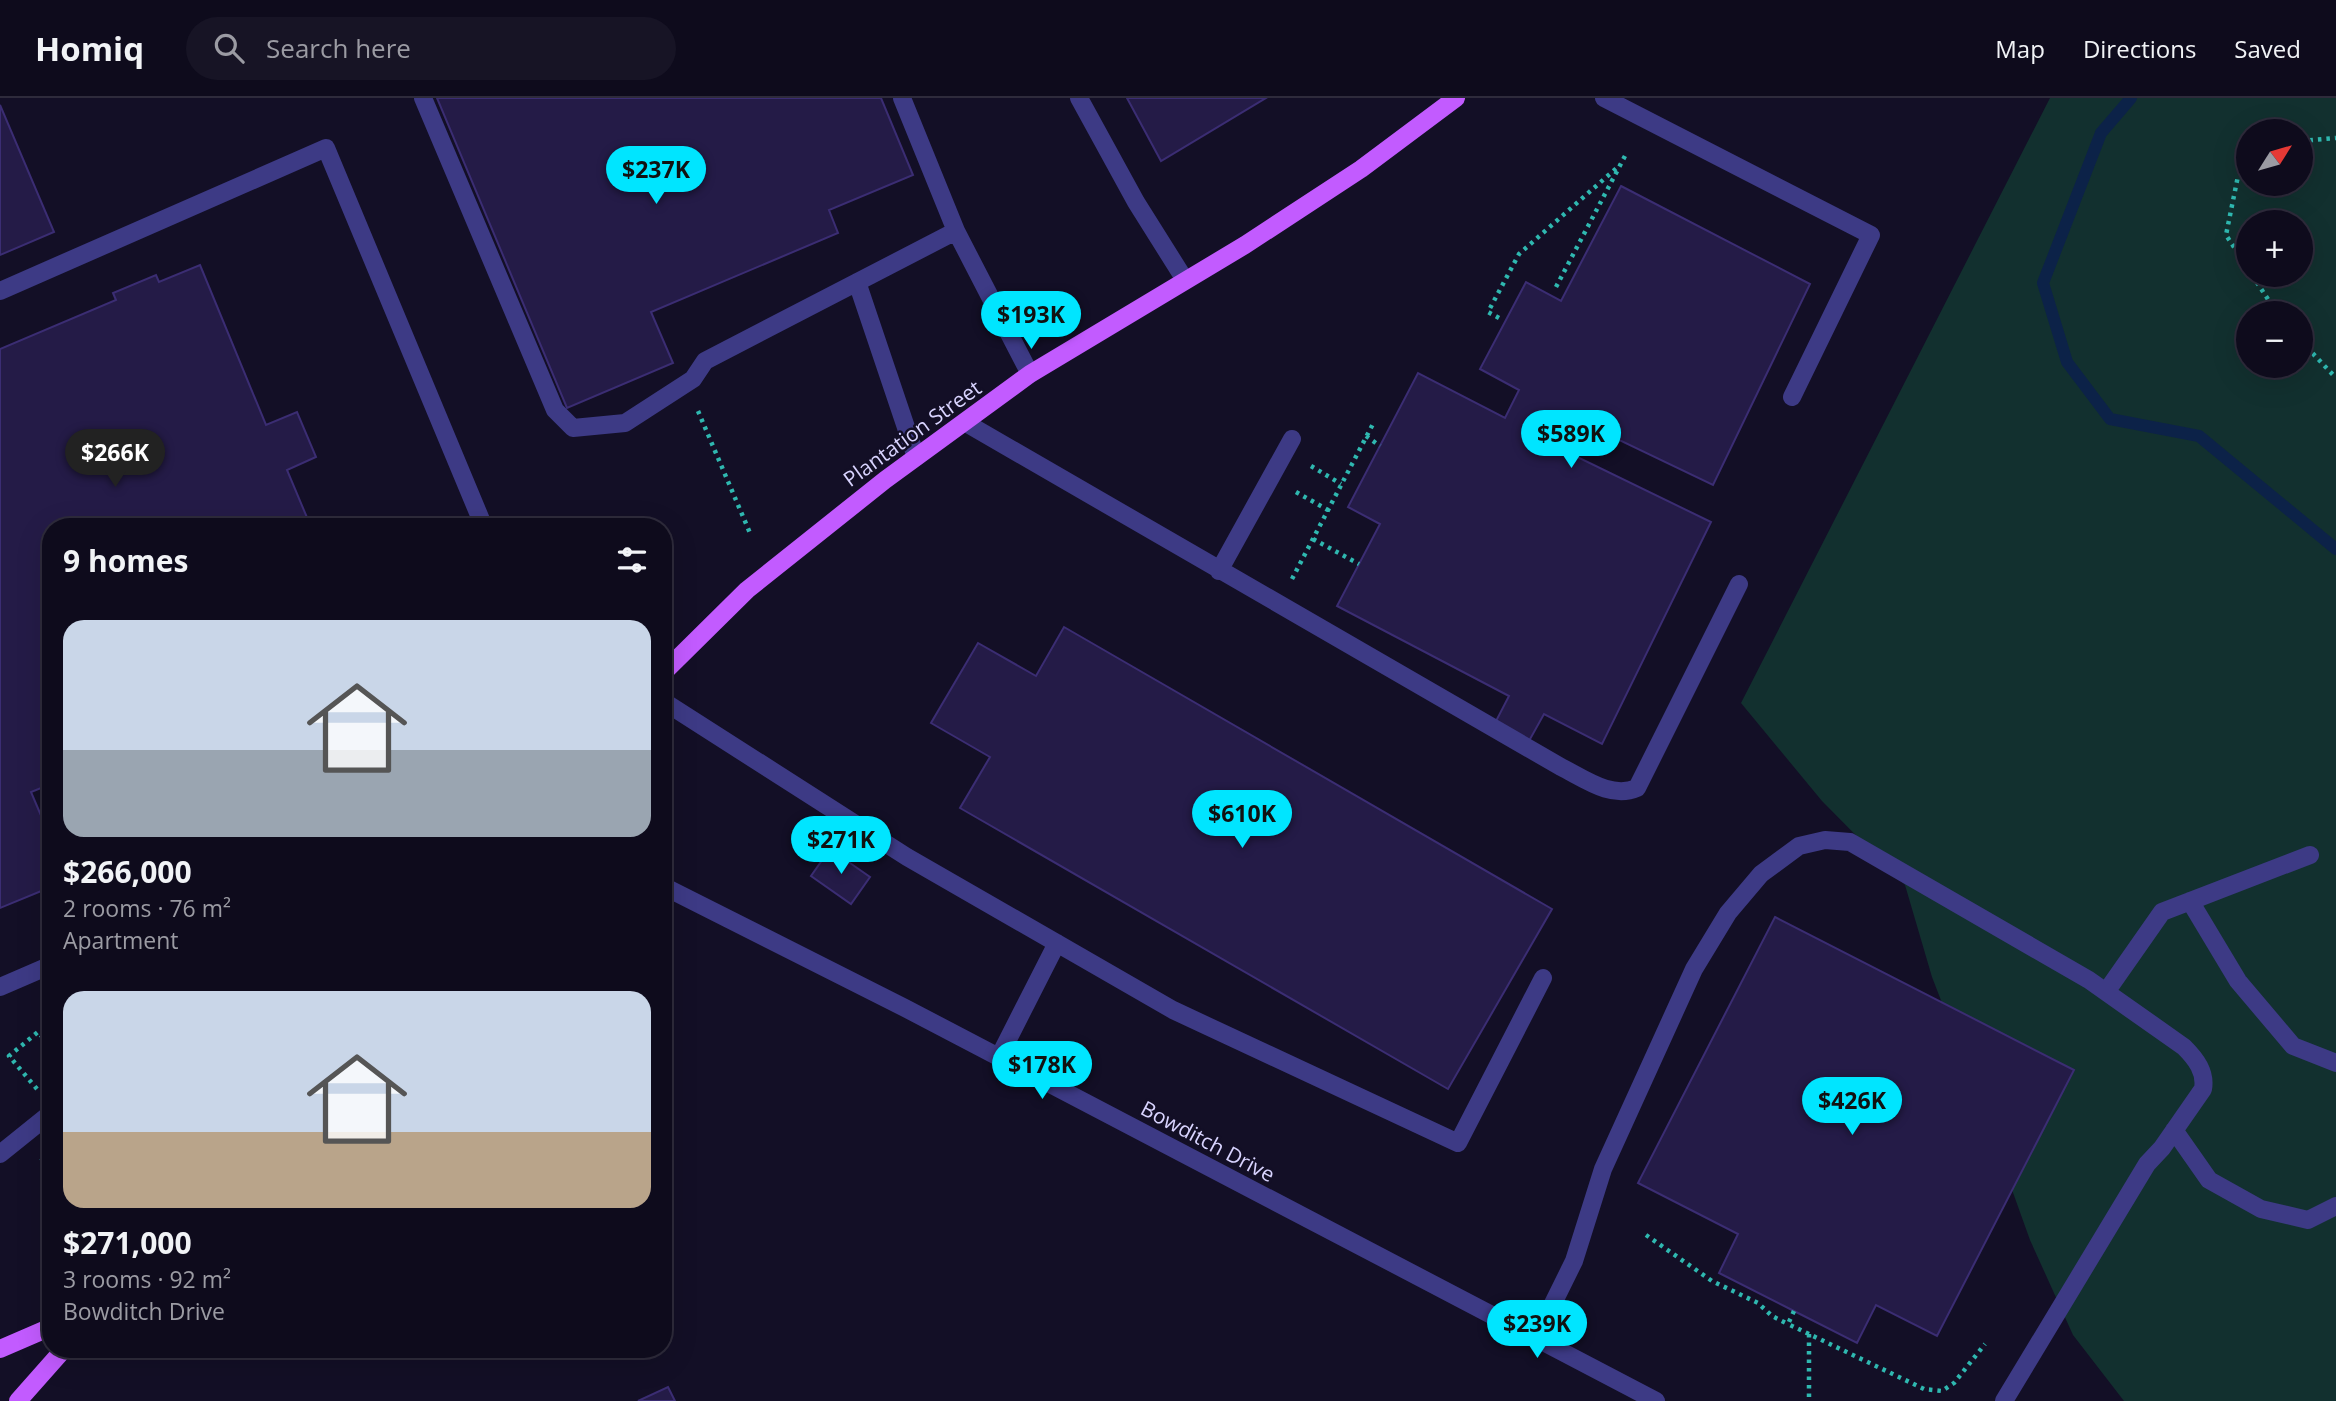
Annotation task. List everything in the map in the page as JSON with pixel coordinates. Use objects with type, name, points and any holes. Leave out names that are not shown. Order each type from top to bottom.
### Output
[{"type":"main road","name":"Plantation Street","points":[[672,664],[747,590],[916,457],[1030,374],[1245,245],[1361,169],[1456,98]]},
{"type":"main road","points":[[0,1349],[42,1331]]},
{"type":"main road","points":[[18,1401],[56,1358]]},
{"type":"street","points":[[423,98],[555,411],[573,428],[625,423],[693,379],[705,361],[956,231]]},
{"type":"street","points":[[902,98],[956,231],[1030,374]]},
{"type":"street","points":[[1079,98],[1136,202],[1185,280]]},
{"type":"street","points":[[1604,98],[1871,235],[1792,397]]},
{"type":"street","points":[[0,291],[326,148],[480,518]]},
{"type":"street","points":[[857,282],[916,457]]},
{"type":"street","points":[[966,423],[1561,767],[1612,792],[1625,793],[1637,788],[1658,751],[1739,584]]},
{"type":"street","points":[[1219,571],[1292,439]]},
{"type":"street","points":[[672,707],[906,857],[1173,1010],[1458,1143],[1543,978]]},
{"type":"street","points":[[1536,1338],[1573,1261],[1603,1169],[1694,969],[1728,913],[1761,874],[1799,846],[1825,840],[1850,842],[2106,992],[2185,1047],[2205,1079],[2203,1089],[2147,1164],[2004,1401]]},
{"type":"street","points":[[2106,992],[2162,912],[2310,855]]},
{"type":"street","name":"Bowditch Drive","points":[[672,891],[999,1057],[1656,1401]]},
{"type":"street","points":[[2190,901],[2238,981],[2293,1046],[2336,1063]]},
{"type":"street","points":[[999,1057],[1057,943]]},
{"type":"street","points":[[0,987],[42,969]]},
{"type":"street","points":[[0,1154],[42,1120]]},
{"type":"street","points":[[2174,1130],[2209,1180],[2261,1209],[2308,1220],[2336,1206]]},
{"type":"path","points":[[2314,140],[2336,138]]},
{"type":"path","points":[[1556,287],[1625,156]]},
{"type":"path","points":[[1499,318],[1488,312],[1519,254],[1620,165]]},
{"type":"path","points":[[2236,186],[2226,235],[2236,250]]},
{"type":"path","points":[[2313,354],[2336,378]]},
{"type":"path","points":[[695,402],[750,533]]},
{"type":"path","points":[[1296,588],[1292,579],[1374,422]]},
{"type":"path","points":[[1366,436],[1380,446]]},
{"type":"path","points":[[1313,539],[1359,564]]},
{"type":"path","points":[[39,1092],[9,1056],[38,1032],[42,1037]]},
{"type":"path","points":[[1646,1234],[1712,1281],[1758,1303],[1772,1316],[1924,1389],[1942,1391],[1954,1383],[1985,1344]]},
{"type":"path","points":[[1788,1324],[1794,1311]]},
{"type":"path","points":[[1809,1335],[1809,1401]]},
{"type":"green space","points":[[2050,98],[2336,98],[2336,1401],[2124,1401],[2073,1335],[2030,1240],[1932,977],[1905,885],[1822,801],[1741,703]]},
{"type":"building","points":[[437,98],[881,98],[913,175],[829,210],[838,233],[651,312],[673,363],[567,408]]},
{"type":"building","points":[[1127,98],[1266,98],[1161,161]]},
{"type":"building","points":[[0,105],[54,232],[0,255]]},
{"type":"building","points":[[1621,186],[1810,284],[1713,485],[1584,423],[1569,453],[1711,522],[1602,744],[1544,714],[1529,741],[1495,723],[1509,696],[1337,606],[1380,524],[1348,507],[1418,373],[1505,418],[1519,390],[1480,369],[1526,282],[1561,301]]},
{"type":"building","points":[[200,265],[266,425],[297,412],[316,457],[287,470],[307,518],[42,518],[42,788],[31,792],[42,818],[42,891],[0,908],[0,349],[116,300],[113,293],[156,275],[159,282]]},
{"type":"building","points":[[1064,627],[1552,909],[1448,1089],[960,808],[990,757],[931,723],[978,643],[1036,676]]},
{"type":"building","points":[[830,849],[870,877],[851,904],[811,876]]},
{"type":"building","points":[[1775,917],[2074,1070],[1937,1336],[1876,1305],[1857,1343],[1719,1273],[1738,1234],[1638,1183]]},
{"type":"building","points":[[668,1387],[675,1401],[638,1401]]},
{"type":"waterway","points":[[2131,98],[2101,133],[2043,283],[2067,362],[2110,419],[2199,436],[2336,549]]}]
